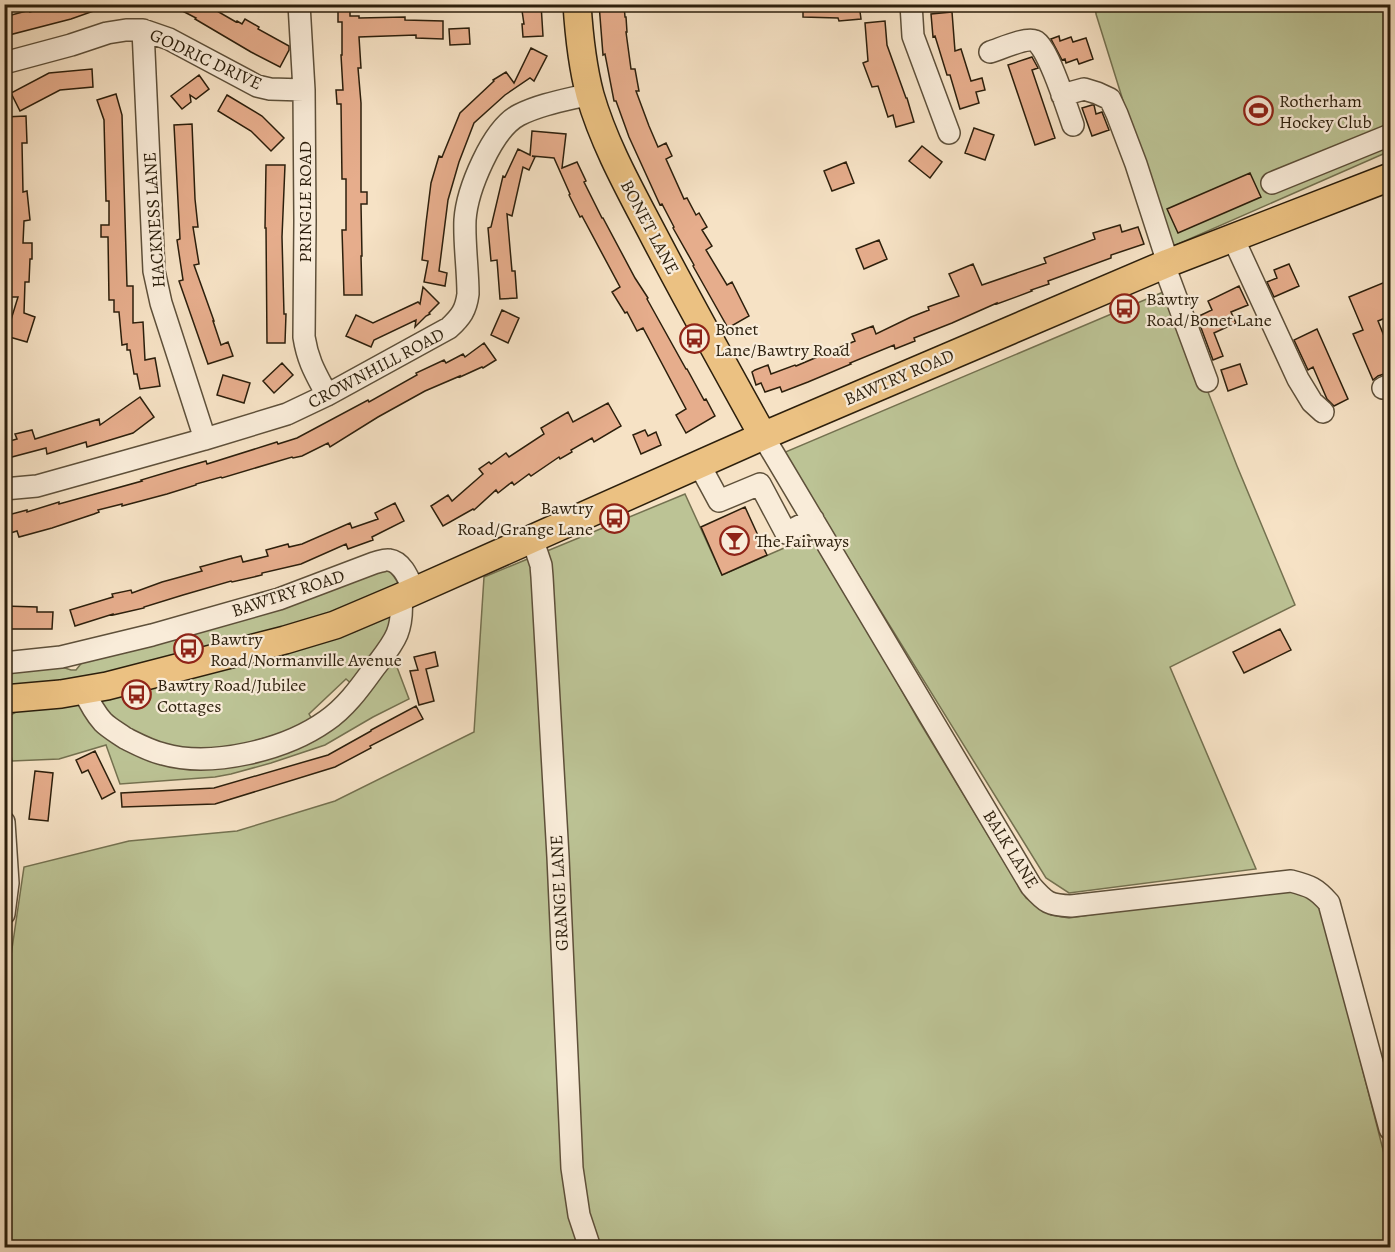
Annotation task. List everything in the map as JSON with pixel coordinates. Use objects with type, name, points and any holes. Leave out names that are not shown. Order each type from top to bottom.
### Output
[{"type":"main road","name":"BONET LANE","points":[[577,4],[580,46],[590,94],[605,136],[630,191],[763,436]]},
{"type":"main road","name":"BAWTRY ROAD","points":[[4,699],[84,691],[141,678],[335,625],[763,436],[1166,264],[1390,177]]},
{"type":"street","name":"PRINGLE ROAD","points":[[299,4],[304,90],[304,337],[311,365],[327,395]]},
{"type":"street","points":[[911,4],[913,36],[949,133]]},
{"type":"street","name":"GODRIC DRIVE","points":[[4,63],[107,33],[143,30],[169,39],[257,86],[270,89],[304,90]]},
{"type":"street","name":"HACKNESS LANE","points":[[143,30],[154,271],[161,303],[205,439]]},
{"type":"street","points":[[990,52],[1026,40],[1036,41],[1042,46],[1073,125]]},
{"type":"street","points":[[1062,95],[1084,89],[1110,99],[1136,164],[1166,264],[1207,381]]},
{"type":"street","name":"CROWNHILL ROAD","points":[[4,489],[37,486],[286,414],[327,395],[449,328],[466,306],[468,294],[465,217],[468,200],[492,144],[503,127],[517,116],[537,107],[590,94]]},
{"type":"street","points":[[1272,183],[1390,135]]},
{"type":"street","points":[[1233,238],[1298,379],[1312,402],[1323,412]]},
{"type":"street","name":"BALK LANE","points":[[763,436],[1025,876],[1043,900],[1056,905],[1071,906],[1291,881],[1319,891],[1329,903],[1390,1129]]},
{"type":"street","points":[[699,464],[719,501],[760,484],[786,533],[813,519]]},
{"type":"street","name":"GRANGE LANE","points":[[532,538],[541,565],[542,577],[559,868],[572,1168],[579,1215],[590,1248]]},
{"type":"street","name":"BAWTRY ROAD","points":[[4,663],[93,651],[279,599],[388,559],[398,562],[404,572],[408,594]]},
{"type":"street","points":[[84,691],[95,712],[105,724],[133,742],[163,754],[181,758],[215,758],[264,749],[319,726],[346,704],[398,636],[408,594]]},
{"type":"street","points":[[4,822],[8,883],[4,914]]},
{"type":"green space","name":"Rotherham Hockey Club","points":[[1095,5],[1390,5],[1390,151],[1169,248]]},
{"type":"green space","points":[[1168,290],[1237,466],[1295,605],[1170,667],[1256,869],[1069,893],[1046,878],[783,453]]},
{"type":"green space","points":[[685,494],[722,575],[814,535],[919,721],[1026,898],[1051,915],[1069,918],[1199,899],[1301,891],[1320,903],[1390,1177],[1390,1247],[5,1247],[4,1003],[24,867],[129,841],[237,831],[335,801],[474,732],[484,577]]},
{"type":"green space","points":[[391,567],[401,577],[397,585],[360,603],[304,621],[125,671],[5,689],[5,668],[62,667],[76,670],[84,660]]},
{"type":"green space","points":[[395,613],[393,630],[354,686],[346,679],[309,714],[313,721],[293,730],[219,751],[190,753],[121,729],[93,698],[293,650],[354,632]]},
{"type":"green space","points":[[392,654],[409,699],[325,745],[271,763],[215,777],[120,784],[106,745],[59,759],[12,761],[8,739],[9,716],[21,709],[83,701],[155,759],[275,750]]},
{"type":"building","points":[[56,4],[105,4],[105,7],[71,19],[9,35],[4,17]]},
{"type":"building","points":[[169,4],[205,4],[236,22],[242,24],[245,19],[289,46],[289,50],[280,67]]},
{"type":"building","points":[[521,4],[541,4],[543,36],[523,37]]},
{"type":"building","points":[[599,4],[624,4],[631,69],[635,69],[639,91],[636,91],[649,126],[658,147],[666,143],[672,156],[666,159],[684,199],[687,198],[696,215],[699,213],[707,227],[702,230],[712,246],[706,250],[727,285],[732,282],[749,316],[728,328],[662,204],[660,205],[629,137],[616,101],[614,101],[605,54],[603,55]]},
{"type":"building","points":[[803,4],[859,4],[861,19],[839,21],[838,18],[803,17]]},
{"type":"building","points":[[338,9],[350,9],[350,16],[359,16],[359,18],[405,17],[405,20],[443,21],[443,39],[416,38],[416,35],[359,37],[361,192],[367,192],[367,204],[361,204],[362,295],[344,295],[342,230],[346,230],[346,179],[342,179],[341,104],[337,104],[336,90],[343,90],[342,22],[338,22]]},
{"type":"building","points":[[952,12],[955,51],[961,49],[971,81],[982,78],[985,90],[976,92],[979,103],[960,109],[950,75],[947,75],[935,36],[933,37],[931,14]]},
{"type":"building","points":[[885,21],[887,45],[914,122],[896,127],[893,115],[888,117],[878,86],[872,87],[863,63],[868,61],[865,23]]},
{"type":"building","points":[[469,28],[470,44],[450,45],[449,29]]},
{"type":"building","points":[[1059,36],[1060,41],[1071,37],[1073,42],[1086,38],[1093,59],[1079,64],[1077,59],[1066,63],[1065,59],[1062,60],[1051,39]]},
{"type":"building","points":[[531,48],[547,56],[534,81],[530,78],[505,95],[474,123],[459,162],[448,200],[439,271],[447,273],[445,286],[424,282],[428,261],[422,260],[426,223],[431,183],[439,156],[442,157],[460,113],[493,80],[506,72],[514,83]]},
{"type":"building","points":[[1032,57],[1038,68],[1032,70],[1055,138],[1035,145],[1008,65]]},
{"type":"building","points":[[92,69],[93,87],[60,90],[20,111],[11,93],[49,73]]},
{"type":"building","points":[[199,75],[209,89],[196,99],[190,95],[191,102],[182,109],[171,96]]},
{"type":"building","points":[[116,94],[122,115],[127,286],[133,286],[133,323],[143,322],[145,360],[155,358],[160,386],[140,389],[137,374],[134,374],[130,350],[127,350],[127,344],[122,345],[119,312],[114,312],[114,300],[109,300],[108,237],[101,237],[101,225],[109,225],[109,201],[106,201],[104,120],[97,100]]},
{"type":"building","points":[[227,95],[262,116],[284,138],[271,151],[251,131],[218,111]]},
{"type":"building","points":[[1094,105],[1096,114],[1102,112],[1109,130],[1092,136],[1082,108]]},
{"type":"building","points":[[26,116],[27,143],[22,143],[23,192],[27,191],[30,220],[24,221],[23,243],[32,243],[32,259],[30,259],[29,282],[25,282],[24,313],[35,317],[27,342],[6,336],[18,297],[7,297],[8,222],[4,194],[4,117]]},
{"type":"building","points":[[192,124],[198,227],[193,227],[199,264],[194,265],[221,345],[228,342],[233,356],[208,364],[179,281],[183,280],[177,240],[180,239],[174,125]]},
{"type":"building","points":[[974,128],[994,135],[985,160],[965,153]]},
{"type":"building","points":[[532,131],[566,134],[562,168],[577,162],[602,218],[686,369],[715,416],[686,433],[676,415],[686,409],[643,328],[637,331],[627,312],[625,313],[612,292],[620,287],[582,216],[580,217],[554,158],[532,156],[535,157],[529,170],[523,167],[512,216],[507,214],[517,298],[500,299],[497,260],[491,261],[488,228],[491,227],[503,176],[505,177],[518,149],[530,155]]},
{"type":"building","points":[[922,146],[942,162],[930,178],[909,161]]},
{"type":"building","points":[[846,162],[854,183],[832,191],[824,171]]},
{"type":"building","points":[[266,165],[285,165],[282,237],[284,314],[286,314],[285,343],[267,343]]},
{"type":"building","points":[[1250,173],[1261,197],[1178,233],[1167,209]]},
{"type":"building","points":[[1120,225],[1122,232],[1138,227],[1144,244],[1048,281],[1049,284],[914,338],[915,341],[895,349],[894,345],[782,392],[780,387],[765,392],[761,383],[756,385],[752,372],[755,370],[768,365],[771,374],[796,366],[855,341],[852,334],[873,326],[876,334],[929,310],[928,307],[959,296],[949,274],[973,264],[982,285],[1046,263],[1044,258],[1095,239],[1093,233]]},
{"type":"building","points":[[879,240],[887,259],[864,269],[856,249]]},
{"type":"building","points":[[1289,264],[1299,286],[1274,297],[1267,282],[1277,278],[1274,270]]},
{"type":"building","points":[[1390,280],[1390,316],[1378,321],[1390,351],[1390,372],[1373,380],[1353,334],[1363,330],[1349,297]]},
{"type":"building","points":[[1239,286],[1248,305],[1231,312],[1236,323],[1214,333],[1223,356],[1213,360],[1197,317],[1212,310],[1208,301]]},
{"type":"building","points":[[423,287],[439,303],[415,327],[416,320],[374,340],[371,347],[346,336],[356,315],[373,323],[418,302],[420,304]]},
{"type":"building","points":[[502,310],[519,318],[508,343],[491,335]]},
{"type":"building","points":[[1317,329],[1348,399],[1334,406],[1327,399],[1313,367],[1308,370],[1294,340]]},
{"type":"building","points":[[484,343],[496,360],[483,368],[425,391],[330,447],[328,443],[302,456],[122,506],[122,504],[98,510],[99,512],[94,514],[19,537],[17,531],[4,535],[4,516],[59,502],[59,504],[206,461],[207,464],[297,438],[368,400],[369,402],[417,375],[416,373],[444,360],[446,363],[463,354],[465,357]]},
{"type":"building","points":[[282,363],[293,375],[274,393],[263,381]]},
{"type":"building","points":[[1240,364],[1247,384],[1228,391],[1221,370]]},
{"type":"building","points":[[223,375],[250,383],[244,403],[217,395]]},
{"type":"building","points":[[140,397],[154,417],[133,433],[87,447],[86,442],[47,454],[46,448],[8,458],[6,442],[17,439],[15,434],[32,430],[35,439],[99,419],[100,425]]},
{"type":"building","points":[[608,403],[621,426],[594,442],[592,438],[514,485],[512,482],[498,493],[496,490],[474,510],[443,526],[431,506],[448,495],[452,501],[483,474],[479,469],[489,462],[491,464],[506,453],[509,457],[544,434],[541,428],[568,412],[573,422]]},
{"type":"building","points":[[645,430],[648,436],[656,432],[661,445],[641,454],[633,435]]},
{"type":"building","points":[[395,503],[404,521],[372,537],[373,540],[348,549],[346,544],[301,564],[231,581],[144,608],[113,614],[75,626],[70,610],[113,597],[112,594],[131,590],[132,593],[202,571],[200,567],[229,559],[241,556],[243,562],[268,556],[266,550],[288,544],[289,547],[302,544],[350,523],[352,528],[378,519],[375,513]]},
{"type":"building","name":"The Fairways","points":[[745,507],[767,555],[722,575],[701,527]]},
{"type":"building","points":[[4,606],[37,607],[37,612],[53,612],[52,629],[4,629]]},
{"type":"building","points":[[1280,629],[1291,650],[1244,673],[1233,652]]},
{"type":"building","points":[[435,652],[438,666],[426,669],[434,701],[419,705],[410,671],[418,670],[414,657]]},
{"type":"building","points":[[416,706],[423,719],[335,767],[215,804],[122,807],[121,793],[214,788],[328,755]]},
{"type":"building","points":[[95,751],[115,792],[102,799],[88,770],[82,773],[76,760]]},
{"type":"building","points":[[35,771],[53,773],[48,821],[29,819]]},
{"type":"place","name":"Rotherham Hockey Club","points":[[1258,111]]},
{"type":"place","name":"Bawtry Road/Bonet Lane","points":[[1125,309]]},
{"type":"place","name":"Bonet Lane/Bawtry Road","points":[[694,339]]},
{"type":"place","name":"Bawtry Road/Grange Lane","points":[[614,518]]},
{"type":"place","name":"The Fairways","points":[[734,541]]},
{"type":"place","name":"Bawtry Road/Normanville Avenue","points":[[189,649]]},
{"type":"place","name":"Bawtry Road/Jubilee Cottages","points":[[136,695]]}]
